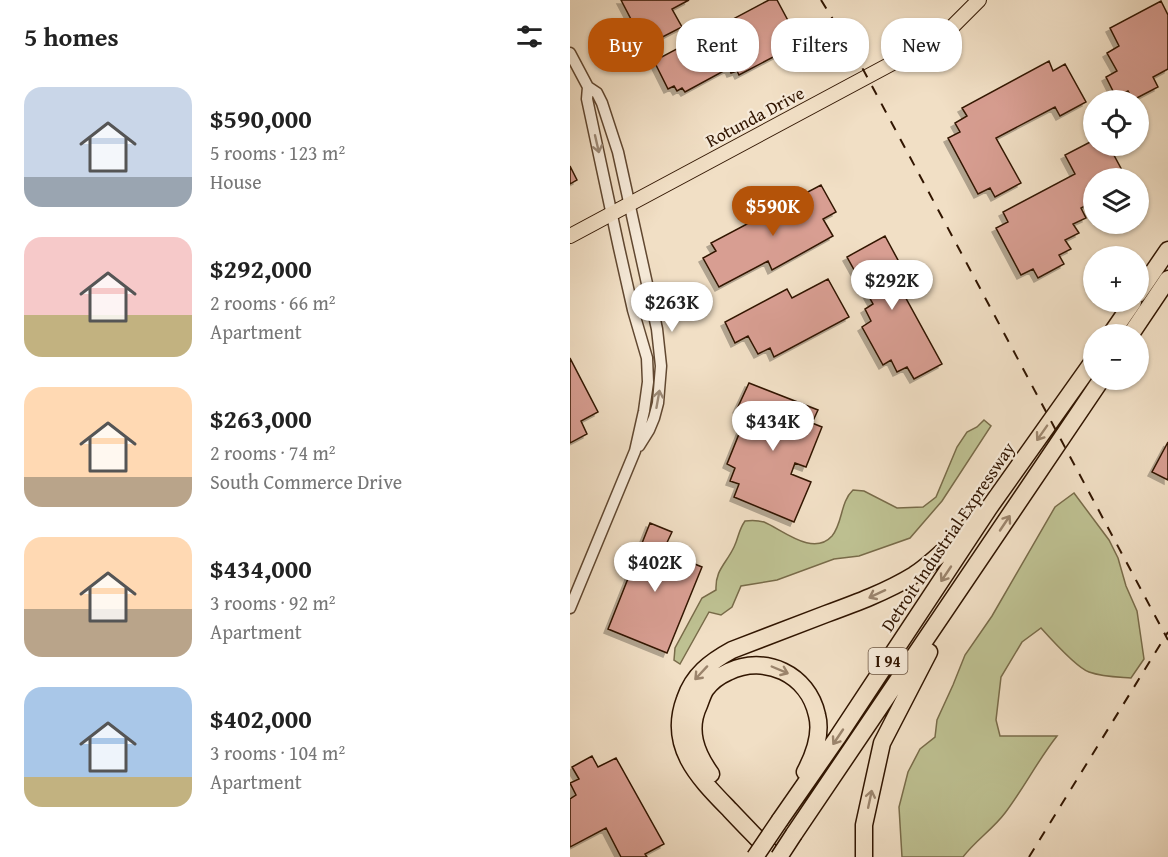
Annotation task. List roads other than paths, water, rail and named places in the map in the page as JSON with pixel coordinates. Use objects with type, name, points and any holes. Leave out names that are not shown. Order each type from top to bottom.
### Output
[{"type":"highway","points":[[1149,278],[1168,250]]},
{"type":"highway","points":[[1138,324],[1168,279]]},
{"type":"highway","name":"Detroit Industrial Expressway","points":[[755,857],[837,738],[989,508],[1083,376]]},
{"type":"highway","name":"I 94","points":[[777,857],[1094,390]]},
{"type":"highway","points":[[777,857],[700,778],[687,757],[681,739],[680,715],[692,682],[708,665],[732,650],[867,598],[915,574],[935,559],[989,508]]},
{"type":"highway","points":[[864,857],[864,825],[882,743],[966,581]]},
{"type":"highway","points":[[782,817],[792,792],[811,760],[817,742],[818,722],[813,703],[800,682],[784,670],[762,664],[744,666],[717,677],[706,689],[696,710],[693,729],[696,749],[701,760],[721,787],[790,857]]},
{"type":"main road","name":"Rotunda Drive","points":[[570,236],[915,51],[946,33],[980,0]]},
{"type":"street","points":[[570,53],[588,87],[597,93],[618,152],[657,329],[661,366],[659,394],[649,430],[635,451]]},
{"type":"street","points":[[570,608],[635,451],[648,390],[648,370],[644,346],[633,310],[587,99],[588,87]]},
{"type":"railway","points":[[821,0],[857,58],[1168,640]]},
{"type":"railway","points":[[1029,857],[1168,632]]}]
